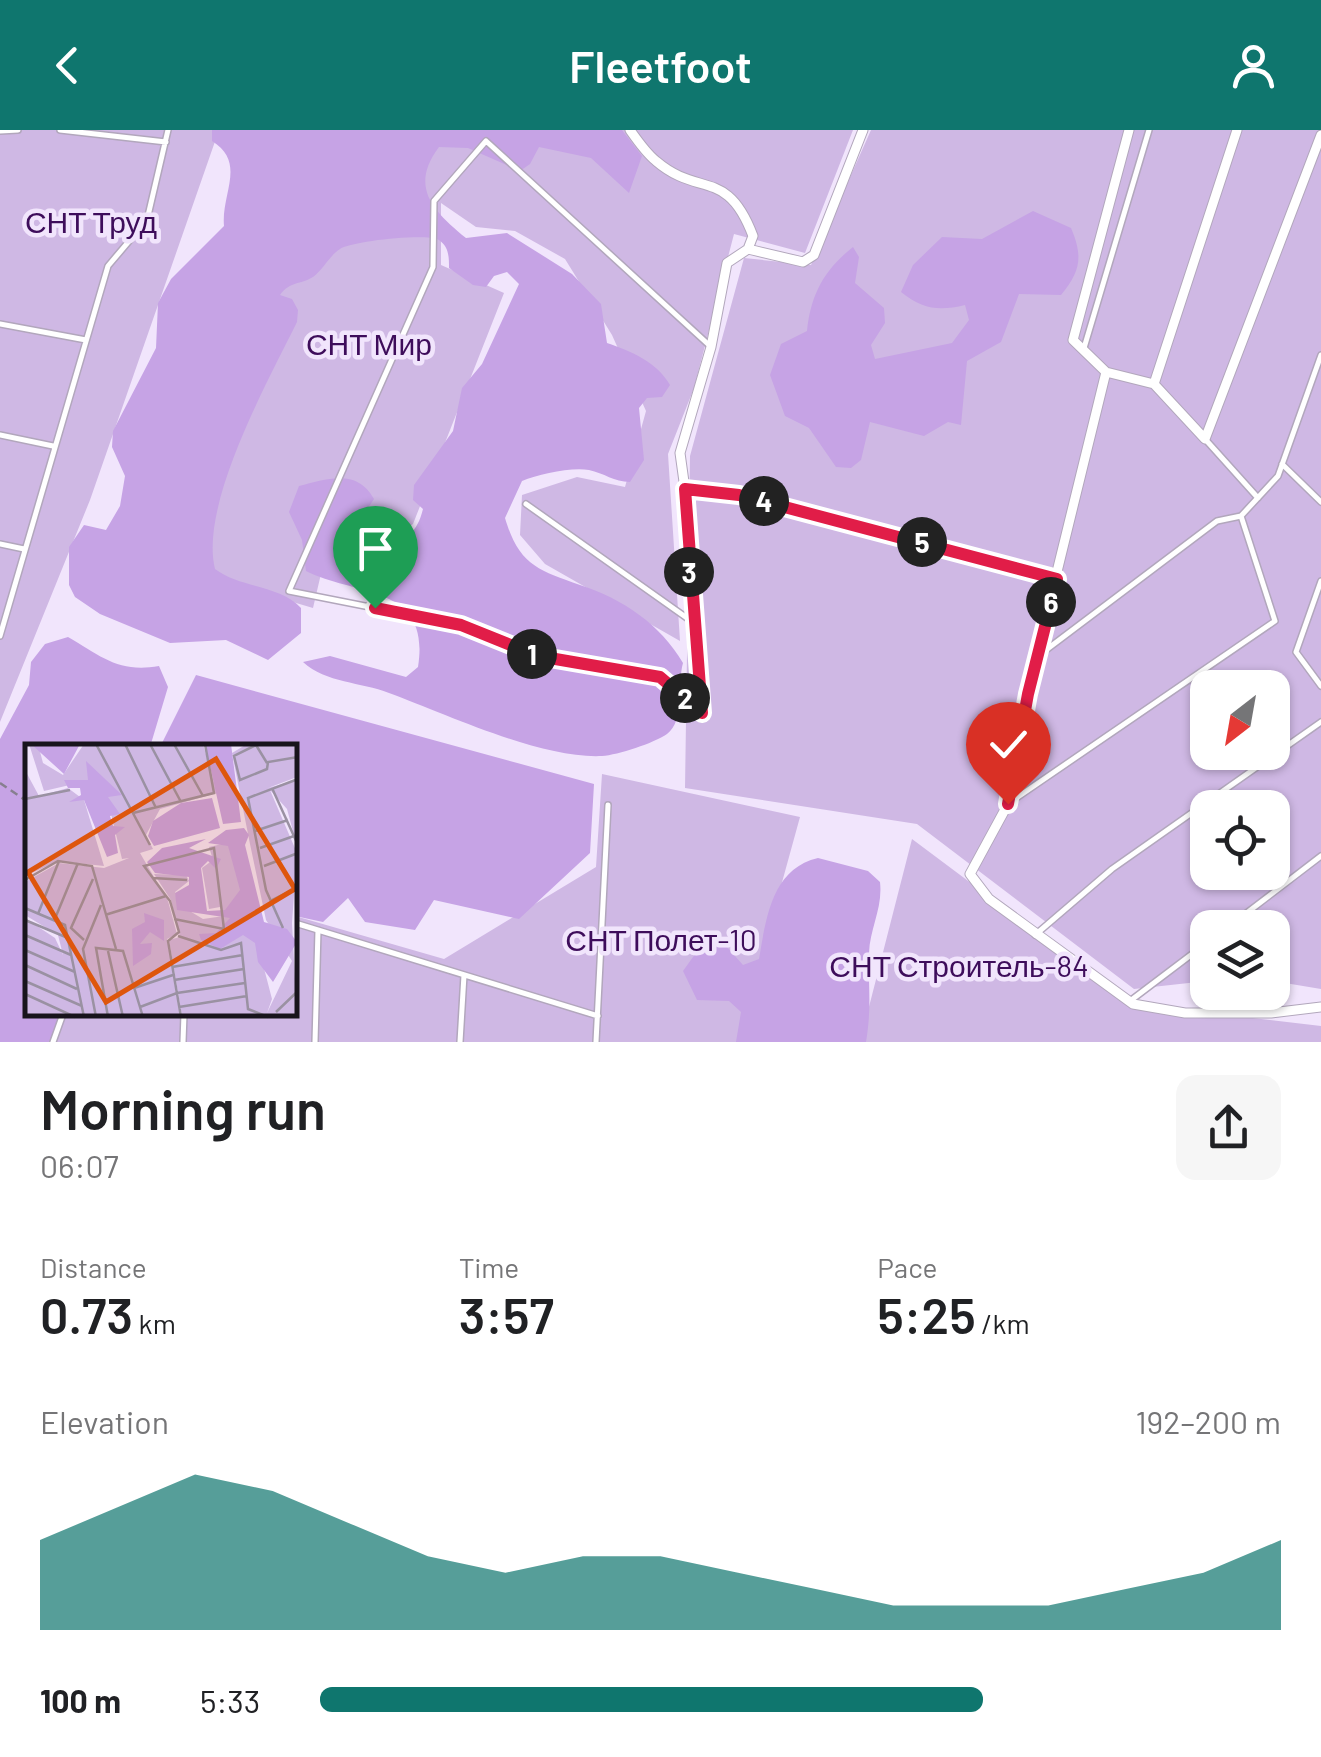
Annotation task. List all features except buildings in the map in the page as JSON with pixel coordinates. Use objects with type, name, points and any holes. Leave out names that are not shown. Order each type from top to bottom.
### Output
[{"type":"street","points":[[630,130],[657,163],[727,190],[744,210],[753,236],[748,249],[727,263],[712,347],[680,453],[699,662]]},
{"type":"street","points":[[748,249],[802,262],[814,255],[864,130]]},
{"type":"street","points":[[1129,130],[1074,340],[1106,372],[1154,384],[1206,439],[1321,135]]},
{"type":"street","points":[[1154,384],[1238,130]]},
{"type":"street","points":[[1106,372],[1037,656],[1008,804],[970,874],[989,899],[1129,1002],[1156,1012],[1185,1013],[1270,1013],[1321,1007]]},
{"type":"street","points":[[685,489],[739,495],[1057,579]]},
{"type":"lane","points":[[0,131],[18,130]]},
{"type":"lane","points":[[60,130],[166,142]]},
{"type":"lane","points":[[0,636],[53,446],[113,254],[147,220],[168,130]]},
{"type":"lane","points":[[1083,350],[1148,130]]},
{"type":"lane","points":[[699,662],[702,713],[660,677],[538,656],[461,625],[289,590],[433,266],[434,202],[486,141],[712,347]]},
{"type":"lane","points":[[0,324],[86,340]]},
{"type":"lane","points":[[1037,656],[1217,521],[1241,516],[1258,498],[1278,476],[1321,354]]},
{"type":"lane","points":[[0,435],[53,446]]},
{"type":"lane","points":[[1206,439],[1258,498]]},
{"type":"lane","points":[[1282,464],[1321,502]]},
{"type":"lane","points":[[526,504],[694,624]]},
{"type":"lane","points":[[1008,804],[1274,621],[1241,516]]},
{"type":"lane","points":[[0,544],[24,549]]},
{"type":"lane","points":[[1321,580],[1296,652],[1321,686]]},
{"type":"lane","points":[[1035,935],[1112,869],[1321,722]]},
{"type":"lane","points":[[596,1042],[608,805]]},
{"type":"lane","points":[[1250,910],[1321,856]]},
{"type":"lane","points":[[298,924],[598,1016]]},
{"type":"lane","points":[[315,1042],[318,930]]},
{"type":"lane","points":[[1129,1002],[1190,956]]},
{"type":"lane","points":[[460,1042],[464,975]]},
{"type":"lane","points":[[53,1042],[62,1017]]},
{"type":"lane","points":[[183,1042],[184,1017]]},
{"type":"path","points":[[0,783],[25,800]]},
{"type":"green space","name":"СНТ Труд","points":[[0,130],[219,130],[90,500],[0,722]]},
{"type":"green space","name":"СНТ Мир","points":[[327,130],[853,130],[805,253],[734,234],[694,388],[668,454],[680,641],[545,564],[520,535],[522,495],[577,477],[625,487],[646,411],[612,335],[565,259],[515,231],[476,227],[441,203],[441,265],[504,293],[413,524],[382,548],[331,531],[313,608],[184,570]]},
{"type":"green space","points":[[871,130],[1321,130],[1321,989],[1290,984],[1290,910],[1190,910],[1190,983],[1134,989],[917,824],[685,788],[690,456],[744,258],[811,265]]},
{"type":"green space","name":"СНТ Полет-10","points":[[602,774],[800,817],[738,1042],[52,1042],[59,1017],[298,1017],[298,917],[444,959],[596,867]]},
{"type":"green space","name":"СНТ Строитель-84","points":[[912,839],[1133,1004],[1321,1026],[1321,1042],[860,1042]]},
{"type":"shaded area","points":[[212,130],[622,130],[642,156],[629,193],[591,158],[539,147],[530,164],[520,171],[468,148],[439,147],[430,161],[426,186],[435,208],[466,238],[507,233],[572,274],[601,304],[607,343],[651,364],[670,385],[662,397],[647,398],[639,408],[644,460],[630,482],[582,469],[537,476],[522,481],[505,518],[517,546],[532,564],[625,606],[652,625],[674,649],[683,663],[676,720],[667,734],[645,745],[602,756],[551,750],[494,734],[378,689],[333,678],[303,662],[330,656],[406,677],[418,667],[419,640],[413,621],[402,607],[387,598],[306,571],[302,540],[289,512],[299,486],[341,478],[359,483],[374,499],[353,530],[373,547],[387,549],[406,538],[418,524],[423,509],[413,500],[414,485],[453,431],[462,388],[482,364],[519,284],[507,272],[494,276],[486,287],[473,285],[449,268],[445,246],[432,238],[347,246],[313,277],[291,285],[280,295],[292,299],[298,310],[297,322],[254,409],[226,478],[213,542],[215,569],[282,595],[301,608],[301,633],[268,660],[226,640],[170,643],[100,614],[75,597],[69,585],[69,547],[84,525],[106,530],[120,506],[125,476],[112,447],[113,431],[156,348],[158,303],[171,279],[224,226],[230,169],[228,159],[212,141]]},
{"type":"shaded area","points":[[1033,211],[1071,228],[1078,255],[1076,271],[1061,295],[1019,294],[1001,342],[967,361],[961,425],[948,422],[924,436],[870,422],[861,460],[851,468],[836,467],[809,428],[785,416],[770,375],[781,344],[807,331],[816,294],[827,274],[853,247],[859,257],[855,283],[884,308],[885,323],[871,345],[875,359],[952,343],[969,320],[965,305],[932,308],[901,292],[913,265],[942,237],[982,239]]},
{"type":"shaded area","points":[[68,637],[122,665],[159,666],[168,687],[151,744],[25,744],[25,1017],[64,1017],[54,1042],[0,1042],[0,739],[29,685],[31,662],[45,644]]},
{"type":"shaded area","points":[[196,675],[594,784],[590,853],[519,919],[434,900],[415,930],[365,922],[348,898],[323,922],[298,917],[298,744],[162,744]]},
{"type":"shaded area","points":[[818,858],[868,871],[880,882],[869,953],[866,1042],[736,1042],[741,1012],[729,1001],[697,1000],[683,971],[703,943],[718,937],[743,965],[759,959],[768,913],[781,885],[802,864]]},
{"type":"route","points":[[375,608],[461,625],[538,656],[660,677],[702,713],[685,489],[739,495],[1057,579],[1028,694],[1008,804]]}]
